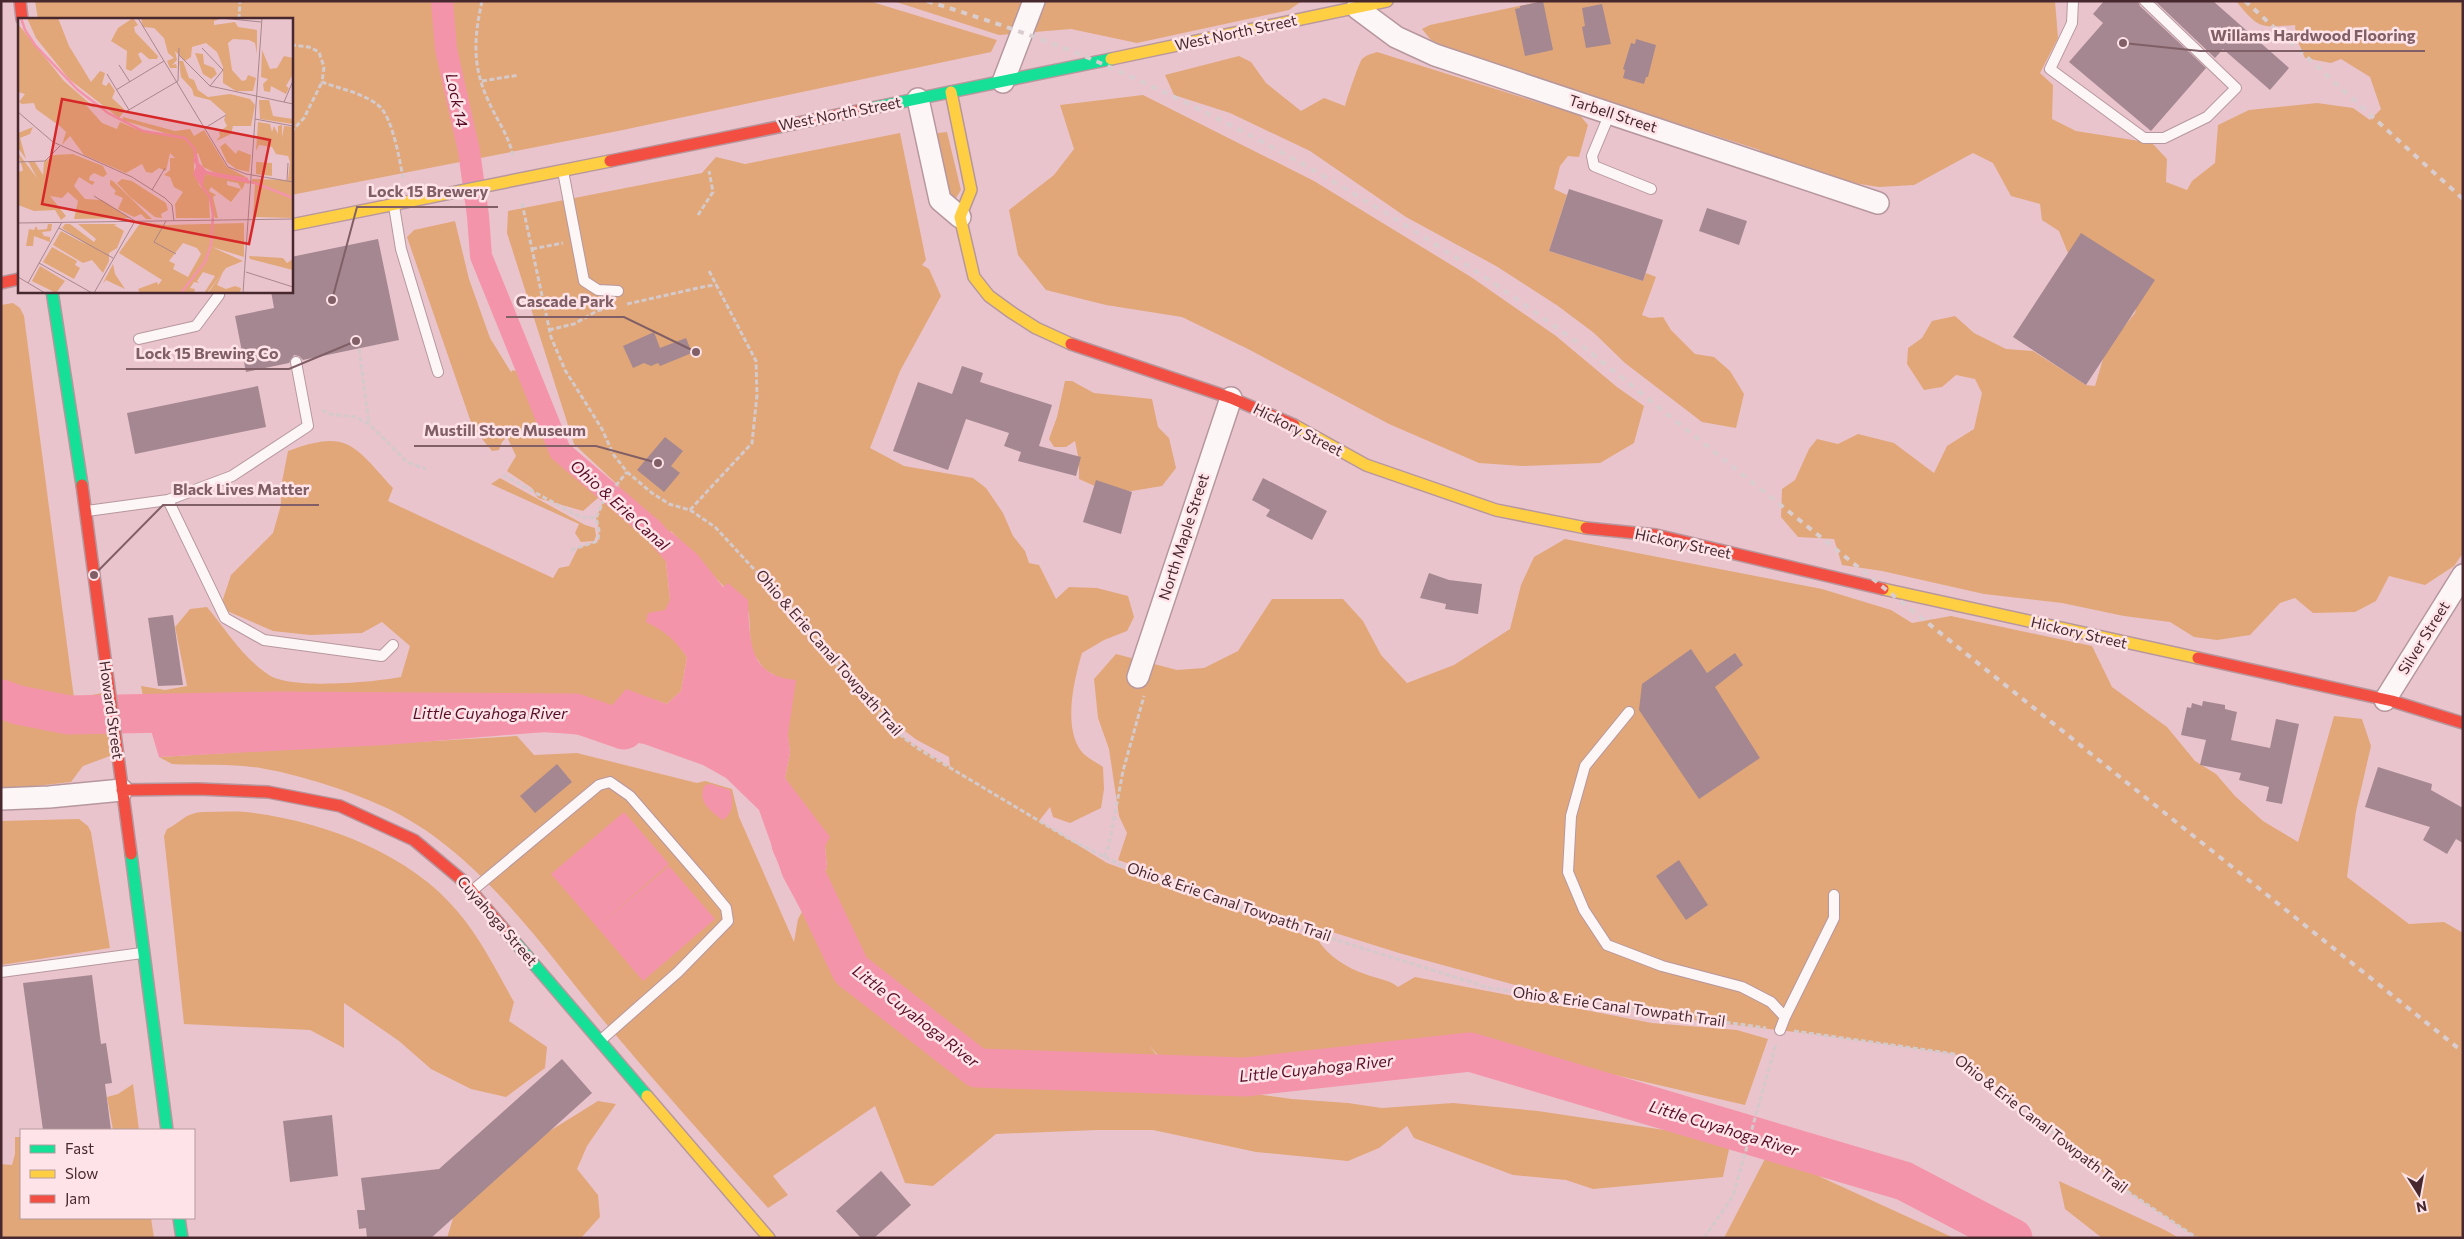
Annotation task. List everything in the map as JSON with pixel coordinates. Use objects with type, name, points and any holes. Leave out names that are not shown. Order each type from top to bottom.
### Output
[{"type":"street","points":[[20,1],[22,18]]},
{"type":"street","points":[[1003,82],[1034,1]]},
{"type":"street","name":"West North Street","points":[[292,224],[1003,82],[1358,4],[1387,1]]},
{"type":"street","name":"Tarbell Street","points":[[1358,4],[1396,37],[1435,55],[1878,203]]},
{"type":"street","points":[[918,99],[940,200],[960,217],[971,190],[951,92]]},
{"type":"street","name":"Hickory Street","points":[[960,217],[974,277],[989,296],[1011,312],[1062,341],[1231,398],[1279,417],[1366,465],[1496,510],[1570,526],[1656,535],[1908,595],[2385,700],[2463,723]]},
{"type":"street","points":[[1,282],[18,279]]},
{"type":"street","name":"Howard Street","points":[[52,292],[85,511],[167,1129]]},
{"type":"street","name":"North Maple Street","points":[[1138,677],[1231,398]]},
{"type":"street","name":"Silver Street","points":[[2385,700],[2463,575]]},
{"type":"street","name":"Cuyahoga Street","points":[[122,790],[198,789],[268,792],[340,806],[414,840],[462,880],[600,1041],[761,1235]]},
{"type":"street","points":[[1,799],[49,797],[122,790]]},
{"type":"street","points":[[179,1219],[182,1238]]},
{"type":"lane","points":[[2073,1],[2072,24],[2050,69],[2144,138],[2164,138],[2207,118],[2236,88],[2145,1]]},
{"type":"lane","points":[[1610,113],[1592,156],[1594,166],[1651,189]]},
{"type":"lane","points":[[562,170],[584,281],[598,290],[618,291]]},
{"type":"lane","points":[[394,205],[401,249],[438,372]]},
{"type":"lane","points":[[139,340],[196,326],[219,295],[218,292]]},
{"type":"lane","points":[[85,511],[168,500],[232,476],[308,426],[296,362]]},
{"type":"lane","points":[[168,500],[225,618],[264,640],[382,656],[393,645]]},
{"type":"lane","points":[[1629,712],[1585,766],[1571,816],[1568,872],[1584,910],[1607,945],[1701,978],[1742,987],[1771,1002],[1785,1017]]},
{"type":"lane","points":[[471,891],[599,784],[610,782],[630,796],[702,879],[726,908],[728,921],[678,972],[600,1041]]},
{"type":"lane","points":[[1780,1030],[1834,918],[1834,895]]},
{"type":"lane","points":[[1,972],[143,953]]},
{"type":"path","points":[[239,18],[240,1]]},
{"type":"path","points":[[482,1],[475,41],[476,61],[487,99],[512,148],[514,160]]},
{"type":"path","points":[[292,45],[309,47],[319,52],[324,68],[322,82],[304,118],[292,131]]},
{"type":"path","points":[[482,81],[519,75]]},
{"type":"path","points":[[322,82],[371,100],[381,107],[387,116],[409,202]]},
{"type":"path","points":[[698,215],[713,192],[709,171]]},
{"type":"path","name":"Ohio & Erie Canal Towpath Trail","points":[[522,202],[549,330],[565,370],[602,429],[613,454],[627,472],[669,504],[690,510],[715,527],[894,731],[942,765],[1071,840],[1123,866],[1249,911],[1490,988],[1955,1054],[2124,1190],[2197,1238]]},
{"type":"path","points":[[532,249],[576,241]]},
{"type":"path","points":[[690,510],[752,443],[756,395],[756,361],[708,269]]},
{"type":"path","points":[[549,330],[574,324],[603,309],[717,285]]},
{"type":"path","points":[[359,348],[369,424]]},
{"type":"path","points":[[320,408],[324,412],[350,416],[369,424],[407,462],[426,469]]},
{"type":"path","points":[[571,550],[598,541],[599,530],[596,518],[604,500],[627,472]]},
{"type":"path","points":[[503,475],[580,517],[596,518]]},
{"type":"path","points":[[1104,857],[1109,845],[1123,771],[1147,686],[1138,677]]},
{"type":"path","points":[[1704,1238],[1735,1191],[1780,1030]]},
{"type":"shaded area","points":[[35,1],[869,1],[997,40],[991,52],[618,131],[292,195],[292,18],[38,18]]},
{"type":"shaded area","points":[[893,1],[1302,1],[1289,10],[1137,43],[1071,29],[999,35]]},
{"type":"shaded area","points":[[1543,1],[2055,1],[2058,38],[2040,73],[2053,85],[2052,119],[2076,131],[2152,143],[2167,159],[2166,182],[2187,190],[2192,181],[2215,163],[2218,125],[2249,110],[2317,103],[2353,108],[2370,120],[2381,109],[2370,77],[2341,59],[2331,63],[2305,58],[2296,37],[2295,25],[2261,25],[2250,17],[2236,1],[2463,1],[2463,553],[2454,566],[2425,585],[2389,576],[2376,601],[2355,612],[2313,613],[2295,598],[2280,603],[2250,635],[2217,640],[2194,637],[2170,622],[2124,616],[2062,603],[1984,594],[1882,571],[1842,565],[1834,539],[1798,537],[1781,517],[1782,489],[1795,480],[1809,449],[1817,439],[1838,444],[1858,434],[1894,443],[1934,473],[1947,446],[1974,429],[1982,393],[1975,379],[1956,375],[1942,387],[1924,390],[1907,364],[1908,348],[1922,338],[1932,321],[1955,316],[1974,333],[2006,349],[2033,351],[2086,385],[2095,386],[2106,349],[2135,313],[2140,289],[2070,258],[2059,231],[2042,220],[2040,204],[2011,196],[1993,163],[1973,153],[1914,185],[1879,187],[1847,182],[1805,185],[1781,183],[1760,172],[1760,150],[1466,56],[1431,40],[1422,29],[1430,25]]},
{"type":"shaded area","points":[[1377,52],[1556,108],[1577,112],[1588,125],[1579,157],[1568,156],[1560,166],[1554,189],[1567,195],[1549,251],[1643,281],[1646,273],[1656,277],[1642,315],[1650,318],[1663,317],[1671,330],[1695,354],[1714,357],[1730,371],[1744,394],[1736,428],[1702,422],[1625,363],[1594,333],[1558,306],[1496,266],[1406,217],[1310,151],[1230,113],[1174,95],[1165,75],[1239,56],[1251,62],[1266,83],[1301,111],[1324,98],[1345,106],[1362,59]]},
{"type":"shaded area","points":[[1143,95],[1314,181],[1471,277],[1556,336],[1617,387],[1644,406],[1634,443],[1600,463],[1522,466],[1479,463],[1389,424],[1248,349],[1182,317],[1106,305],[1046,290],[1018,255],[1009,210],[1054,175],[1074,149],[1060,105]]},
{"type":"shaded area","points":[[947,132],[961,190],[956,198],[949,198],[936,136],[938,133]]},
{"type":"shaded area","points":[[900,133],[926,260],[922,265],[929,269],[941,296],[900,371],[870,448],[904,466],[973,478],[986,488],[1003,513],[1013,536],[1025,551],[1029,563],[1039,565],[1056,599],[1069,587],[1097,588],[1128,596],[1134,617],[1127,631],[1104,640],[1082,653],[1072,701],[1071,714],[1074,738],[1081,751],[1103,767],[1104,789],[1101,808],[1070,823],[1053,817],[1050,807],[1039,821],[1107,863],[1318,940],[1327,951],[1345,965],[1369,976],[1390,982],[1398,987],[1415,977],[1652,1023],[1737,1030],[1768,1039],[1745,1105],[1576,1066],[1477,1052],[1487,1057],[1470,1052],[1245,1077],[1175,1075],[1149,1045],[1178,1084],[1292,1099],[1348,1103],[1382,1108],[1453,1103],[1538,1111],[1731,1140],[1723,1177],[1593,1189],[1566,1180],[1513,1175],[1414,1138],[1407,1126],[1379,1148],[1348,1161],[1256,1152],[1153,1130],[996,1134],[933,1186],[905,1183],[875,1106],[773,1176],[788,1195],[768,1208],[687,1118],[510,907],[455,852],[424,829],[378,804],[330,786],[296,776],[254,767],[172,764],[159,757],[517,736],[534,755],[577,753],[697,783],[705,781],[732,789],[739,817],[794,942],[798,919],[827,867],[825,846],[812,816],[785,778],[790,753],[781,679],[764,669],[751,650],[749,613],[671,531],[666,561],[670,600],[662,629],[675,640],[687,657],[681,691],[667,704],[626,690],[610,708],[575,713],[343,712],[146,714],[141,686],[165,690],[187,686],[175,627],[190,609],[207,607],[251,661],[269,675],[280,680],[334,684],[401,677],[410,646],[382,622],[362,633],[310,635],[273,631],[220,608],[231,575],[273,533],[281,505],[281,487],[288,451],[308,444],[325,441],[349,445],[369,461],[393,488],[388,501],[553,578],[559,568],[569,566],[578,548],[598,541],[599,530],[596,518],[604,500],[620,487],[574,444],[507,233],[508,211],[702,173],[716,157],[745,164]],"holes":[[[890,720],[917,740],[949,757],[950,767],[882,724]]]},
{"type":"shaded area","points":[[455,221],[469,279],[490,338],[511,372],[513,370],[538,381],[553,406],[554,426],[578,459],[597,476],[599,497],[583,511],[538,498],[532,488],[507,471],[516,456],[507,437],[502,442],[499,450],[492,451],[473,428],[407,237],[414,230]]},
{"type":"shaded area","points":[[13,303],[20,308],[24,316],[74,698],[109,692],[118,753],[83,766],[71,782],[1,790],[1,305]]},
{"type":"shaded area","points":[[1065,381],[1072,381],[1094,393],[1152,399],[1158,427],[1169,438],[1176,468],[1162,486],[1132,491],[1104,490],[1079,479],[1079,461],[1075,441],[1066,447],[1054,447],[1049,439],[1057,417]]},
{"type":"shaded area","points":[[500,478],[585,525],[595,528],[596,536],[594,541],[581,542],[575,533],[579,524],[491,484]]},
{"type":"shaded area","points":[[1565,539],[1822,589],[1891,610],[1912,623],[1951,616],[2092,646],[2112,687],[2167,727],[2195,761],[2216,774],[2235,796],[2263,821],[2298,842],[2334,716],[2362,719],[2371,746],[2356,811],[2347,877],[2409,924],[2444,922],[2463,933],[2463,1238],[2197,1238],[2124,1189],[1955,1054],[1693,1020],[1530,989],[1399,953],[1118,860],[1127,833],[1119,816],[1109,749],[1098,718],[1094,679],[1116,654],[1177,670],[1204,668],[1238,651],[1272,599],[1343,599],[1363,621],[1381,655],[1407,683],[1454,665],[1510,629],[1521,585],[1534,557]]},
{"type":"shaded area","points":[[201,812],[246,812],[304,823],[362,843],[415,873],[438,891],[458,912],[474,933],[514,1002],[509,1021],[547,1047],[545,1068],[506,1097],[471,1089],[431,1069],[399,1041],[344,1003],[344,1048],[310,1030],[184,1024],[164,836],[167,829],[186,817]]},
{"type":"shaded area","points":[[79,819],[88,826],[91,832],[110,948],[1,965],[1,821]]},
{"type":"shaded area","points":[[133,1084],[139,1129],[113,1129],[107,1097],[118,1094]]},
{"type":"shaded area","points":[[598,1101],[616,1104],[587,1146],[577,1169],[598,1195],[600,1217],[581,1238],[447,1238],[454,1215],[548,1132]]},
{"type":"shaded area","points":[[15,1137],[20,1137],[20,1219],[151,1219],[154,1238],[1,1238],[1,1164],[12,1165],[15,1154]]},
{"type":"shaded area","points":[[1768,1153],[1954,1238],[1724,1238]]},
{"type":"shaded area","points":[[2059,1181],[2179,1238],[2102,1238],[2065,1209]]},
{"type":"water","points":[[670,531],[697,554],[723,587],[728,583],[748,600],[751,641],[754,653],[760,663],[768,672],[780,677],[796,680],[788,734],[790,753],[785,778],[830,837],[825,846],[827,867],[802,912],[783,877],[759,810],[726,778],[703,765],[644,744],[596,736],[545,732],[386,745],[159,757],[146,714],[343,712],[575,713],[610,708],[626,689],[667,704],[681,691],[687,657],[669,636],[646,622],[648,613],[665,610],[670,600],[666,561]]},
{"type":"water","points":[[711,784],[730,790],[732,807],[729,814],[723,820],[706,806],[702,797],[705,785]]},
{"type":"water","points":[[624,812],[669,864],[597,927],[551,874]]},
{"type":"water","points":[[669,866],[715,919],[643,981],[597,927]]},
{"type":"building","points":[[1543,1],[1553,50],[1525,56],[1515,9],[1520,8],[1520,6]]},
{"type":"building","points":[[2104,1],[2138,1],[2140,6],[2206,68],[2151,131],[2069,62],[2103,23],[2093,14]]},
{"type":"building","points":[[2155,1],[2213,1],[2289,68],[2270,90],[2223,49],[2215,58]]},
{"type":"building","points":[[1602,4],[1611,44],[1586,48],[1582,27],[1585,26],[1582,8]]},
{"type":"building","points":[[1636,39],[1656,45],[1648,77],[1646,77],[1644,84],[1623,78],[1625,70],[1623,69],[1631,43],[1635,44]]},
{"type":"building","points":[[1569,189],[1663,220],[1643,281],[1549,251]]},
{"type":"building","points":[[1707,208],[1747,221],[1739,245],[1699,231]]},
{"type":"building","points":[[2081,233],[2155,280],[2086,385],[2013,337]]},
{"type":"building","points":[[378,239],[399,340],[303,360],[299,356],[294,355],[289,363],[246,372],[235,316],[274,308],[271,292],[292,292],[292,257]]},
{"type":"building","points":[[654,332],[660,348],[686,338],[692,353],[660,366],[658,363],[651,366],[644,363],[633,368],[623,346]]},
{"type":"building","points":[[962,366],[983,373],[980,382],[1052,405],[1039,446],[1081,457],[1076,476],[1018,461],[1021,452],[1004,446],[1009,433],[966,419],[948,470],[893,451],[918,382],[952,394]]},
{"type":"building","points":[[258,386],[266,427],[135,454],[127,413]]},
{"type":"building","points":[[665,437],[683,451],[671,466],[680,473],[664,492],[637,470]]},
{"type":"building","points":[[1263,478],[1327,511],[1312,540],[1266,516],[1270,510],[1252,500]]},
{"type":"building","points":[[1096,480],[1132,492],[1121,534],[1083,522]]},
{"type":"building","points":[[1429,573],[1449,580],[1482,584],[1478,614],[1445,609],[1446,604],[1420,598]]},
{"type":"building","points":[[173,615],[183,685],[158,686],[148,618]]},
{"type":"building","points":[[1691,649],[1707,673],[1735,653],[1743,665],[1715,687],[1760,758],[1699,799],[1639,710],[1642,684]]},
{"type":"building","points":[[2203,701],[2225,705],[2225,709],[2237,712],[2231,740],[2270,748],[2276,719],[2299,724],[2282,804],[2266,801],[2269,787],[2239,780],[2241,773],[2200,765],[2206,740],[2181,735],[2187,707],[2191,708],[2192,703],[2202,706]]},
{"type":"building","points":[[557,764],[572,782],[535,813],[520,796]]},
{"type":"building","points":[[2378,767],[2432,784],[2431,790],[2463,808],[2463,843],[2456,839],[2447,854],[2423,840],[2430,827],[2365,807]]},
{"type":"building","points":[[1679,860],[1708,905],[1686,920],[1656,876]]},
{"type":"building","points":[[92,975],[101,1044],[106,1043],[112,1083],[105,1084],[111,1129],[43,1129],[23,983]]},
{"type":"building","points":[[562,1059],[592,1093],[431,1238],[367,1238],[366,1228],[359,1229],[357,1210],[365,1210],[361,1178],[439,1169]]},
{"type":"building","points":[[332,1115],[338,1176],[290,1182],[283,1121]]},
{"type":"building","points":[[881,1171],[911,1205],[874,1238],[861,1238],[836,1211]]},
{"type":"waterway","name":"Ohio & Erie Canal","points":[[442,1],[446,49],[469,151],[478,216],[481,256],[560,451],[653,530],[688,570]]},
{"type":"waterway","name":"Little Cuyahoga River","points":[[1,699],[18,705],[69,715],[275,711],[575,713],[624,730]]},
{"type":"waterway","name":"Little Cuyahoga River","points":[[791,844],[851,970],[977,1068],[1245,1077],[1470,1052],[1904,1181],[2013,1238]]},
{"type":"railway","points":[[927,1],[1056,45],[1098,62],[1227,123],[1350,192],[1470,267],[1586,349],[2463,1052]]},
{"type":"railway","points":[[2245,1],[2463,199]]},
{"type":"traffic: fast","points":[[867,109],[1111,59]]},
{"type":"traffic: fast","points":[[52,292],[82,485]]},
{"type":"traffic: fast","points":[[131,854],[167,1129]]},
{"type":"traffic: fast","points":[[509,935],[647,1096]]},
{"type":"traffic: fast","points":[[179,1219],[182,1238]]},
{"type":"traffic: slow","points":[[1111,59],[1387,1]]},
{"type":"traffic: slow","points":[[951,92],[971,190],[960,217],[974,277],[989,296],[1011,312],[1036,328],[1071,344]]},
{"type":"traffic: slow","points":[[292,225],[610,161]]},
{"type":"traffic: slow","points":[[1294,425],[1366,465],[1496,510],[1586,528]]},
{"type":"traffic: slow","points":[[1883,589],[2198,658]]},
{"type":"traffic: slow","points":[[647,1096],[769,1238]]},
{"type":"traffic: jam","points":[[20,1],[22,18]]},
{"type":"traffic: jam","points":[[610,161],[867,109]]},
{"type":"traffic: jam","points":[[1,283],[18,279]]},
{"type":"traffic: jam","points":[[1071,344],[1231,398],[1294,425]]},
{"type":"traffic: jam","points":[[82,485],[131,854]]},
{"type":"traffic: jam","points":[[1586,528],[1656,535],[1883,589]]},
{"type":"traffic: jam","points":[[2198,658],[2392,701],[2463,723]]},
{"type":"traffic: jam","points":[[122,790],[198,789],[268,792],[340,806],[414,840],[462,880],[509,935]]},
{"type":"place","name":"Willams Hardwood Flooring","points":[[2123,43]]},
{"type":"place","name":"Lock 15 Brewery","points":[[332,300]]},
{"type":"place","name":"Lock 15 Brewing Co","points":[[356,341]]},
{"type":"place","name":"Cascade Park","points":[[696,352]]},
{"type":"place","name":"Mustill Store Museum","points":[[658,463]]},
{"type":"place","name":"Black Lives Matter","points":[[94,575]]},
{"type":"water label","name":"Lock 14","points":[[457,100]]}]
